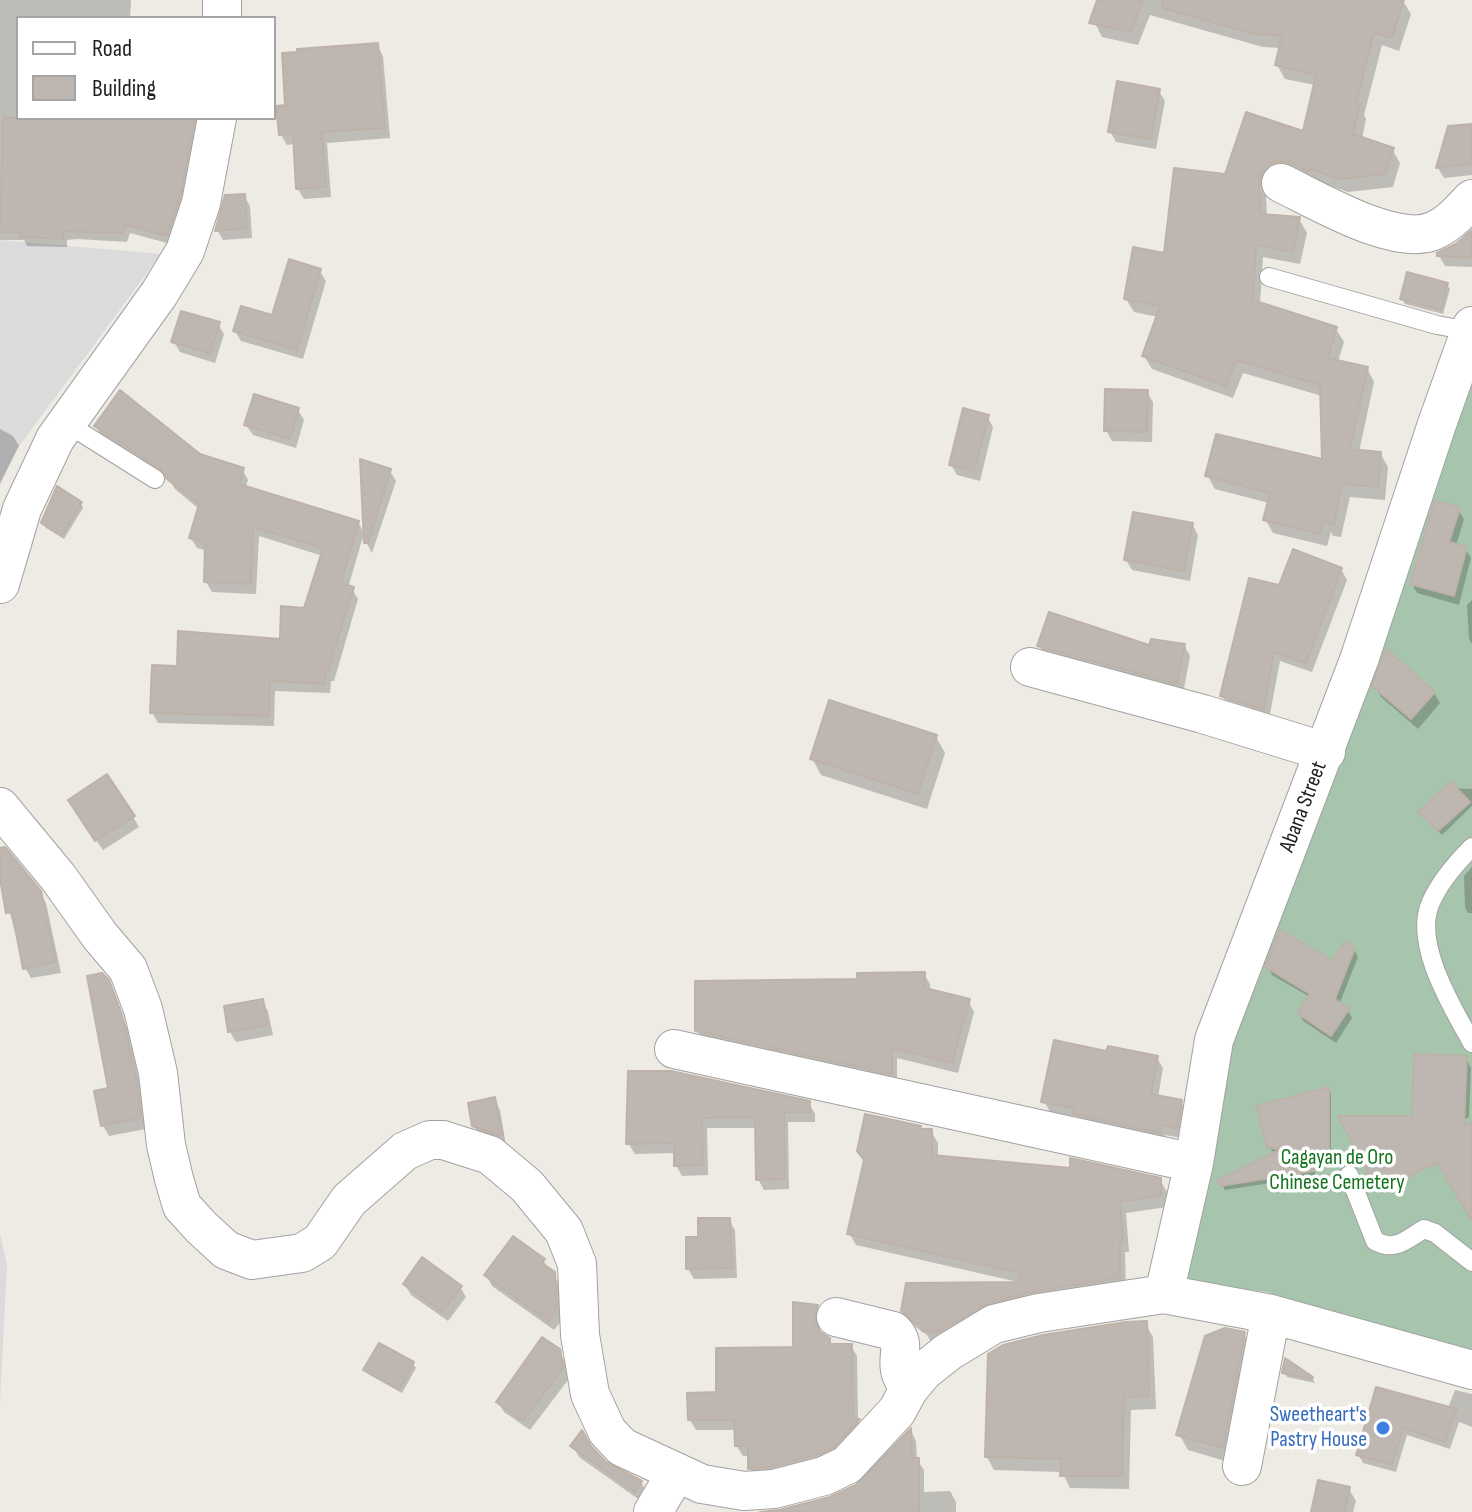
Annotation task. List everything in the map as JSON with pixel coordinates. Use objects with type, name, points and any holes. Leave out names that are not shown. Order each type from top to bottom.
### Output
[{"type":"street","points":[[0,584],[22,509],[55,439],[159,294],[185,251],[201,203],[217,120]]},
{"type":"street","points":[[1281,183],[1366,224],[1414,234],[1431,232],[1450,222],[1472,199]]},
{"type":"street","name":"Abana Street","points":[[1164,1294],[1194,1163],[1214,1040],[1326,752],[1471,328]]},
{"type":"street","points":[[1030,667],[1203,714],[1326,752]]},
{"type":"street","points":[[0,807],[128,969],[143,1009],[158,1073],[166,1145],[174,1179],[182,1206],[201,1227],[226,1250],[252,1260],[302,1253],[320,1242],[349,1200],[405,1151],[430,1140],[443,1140],[490,1155],[527,1186],[564,1231],[577,1264],[580,1335],[590,1394],[607,1431],[622,1447],[702,1484],[744,1491],[774,1489],[824,1476],[847,1465],[897,1411],[924,1371],[994,1324],[1039,1313],[1164,1294],[1271,1314],[1472,1370]]},
{"type":"street","points":[[674,1049],[1194,1163]]},
{"type":"street","points":[[1242,1466],[1271,1314]]},
{"type":"street","points":[[836,1317],[887,1329],[899,1336],[899,1370],[909,1389]]},
{"type":"street","points":[[653,1512],[676,1473]]},
{"type":"lane","points":[[1269,277],[1437,325],[1471,328]]},
{"type":"lane","points":[[66,423],[155,479]]},
{"type":"lane","points":[[1472,847],[1453,866],[1429,905],[1426,935],[1447,997],[1472,1043]]},
{"type":"lane","points":[[1349,1175],[1375,1241],[1383,1245],[1401,1245],[1424,1229],[1435,1233],[1472,1262]]},
{"type":"shaded area","points":[[0,240],[161,254],[17,449],[0,486]]},
{"type":"shaded area","points":[[0,1234],[7,1265],[0,1402]]},
{"type":"green space","name":"Cagayan de Oro Chinese Cemetery","points":[[1472,356],[1472,1352],[1266,1292],[1176,1280],[1222,1039]]},
{"type":"building","points":[[1097,0],[1143,0],[1131,32],[1089,23]]},
{"type":"building","points":[[1163,0],[1404,0],[1392,38],[1374,33],[1356,103],[1360,104],[1353,134],[1394,148],[1385,174],[1339,179],[1279,161],[1270,164],[1262,173],[1259,184],[1261,214],[1300,217],[1293,252],[1256,245],[1253,300],[1337,327],[1328,358],[1368,367],[1350,449],[1381,452],[1378,487],[1342,484],[1334,524],[1323,521],[1320,534],[1263,520],[1270,493],[1205,476],[1216,434],[1322,459],[1320,385],[1236,360],[1226,386],[1142,356],[1160,306],[1124,299],[1133,247],[1164,253],[1174,168],[1225,174],[1246,112],[1303,131],[1316,75],[1275,65],[1282,36],[1254,34],[1162,8]]},
{"type":"building","points":[[378,43],[385,128],[322,132],[326,187],[296,189],[293,134],[279,135],[276,106],[285,105],[282,53],[297,52],[297,49]]},
{"type":"building","points":[[1117,81],[1160,89],[1151,139],[1108,132]]},
{"type":"building","points":[[3,118],[195,120],[180,197],[167,236],[126,225],[122,233],[63,231],[63,239],[19,237],[20,232],[0,232]]},
{"type":"building","points":[[1472,124],[1472,164],[1436,168],[1448,126]]},
{"type":"building","points":[[245,194],[247,228],[215,231],[225,195]]},
{"type":"building","points":[[1472,230],[1472,258],[1437,256],[1437,253],[1456,244]]},
{"type":"building","points":[[289,259],[321,269],[297,350],[233,331],[241,306],[272,315]]},
{"type":"building","points":[[1407,272],[1448,283],[1441,310],[1400,299]]},
{"type":"building","points":[[181,311],[220,322],[210,353],[171,342]]},
{"type":"building","points":[[1105,389],[1148,390],[1147,432],[1104,431]]},
{"type":"building","points":[[120,390],[200,454],[244,468],[239,484],[359,521],[341,583],[354,587],[326,671],[325,684],[270,681],[269,716],[150,713],[152,665],[177,666],[178,631],[280,639],[281,606],[304,608],[323,548],[253,527],[251,584],[204,582],[205,543],[189,538],[199,504],[167,479],[161,469],[94,426]]},
{"type":"building","points":[[254,394],[299,408],[290,439],[244,425]]},
{"type":"building","points":[[963,408],[989,415],[974,471],[949,465]]},
{"type":"building","points":[[360,459],[391,469],[368,543],[364,543]]},
{"type":"building","points":[[57,486],[82,502],[62,536],[41,523]]},
{"type":"building","points":[[1435,501],[1460,508],[1449,542],[1467,547],[1454,596],[1410,584]]},
{"type":"building","points":[[1133,512],[1193,523],[1184,571],[1124,560]]},
{"type":"building","points":[[1293,549],[1342,568],[1306,663],[1274,652],[1264,710],[1220,696],[1249,578],[1279,585]]},
{"type":"building","points":[[1049,612],[1149,645],[1151,639],[1185,644],[1177,684],[1037,646]]},
{"type":"building","points":[[1386,649],[1435,692],[1411,719],[1372,686]]},
{"type":"building","points":[[829,700],[937,735],[918,794],[810,759]]},
{"type":"building","points":[[107,774],[135,816],[95,841],[68,800]]},
{"type":"building","points":[[1451,782],[1470,802],[1438,831],[1418,812]]},
{"type":"building","points":[[5,847],[41,891],[56,962],[23,969],[12,912],[6,913],[0,879],[0,848]]},
{"type":"building","points":[[1280,930],[1332,961],[1345,942],[1355,948],[1335,999],[1349,1009],[1331,1036],[1297,1013],[1310,994],[1265,967]]},
{"type":"building","points":[[925,972],[925,988],[970,999],[952,1063],[892,1048],[892,1074],[695,1031],[695,981],[857,979],[857,973]]},
{"type":"building","points":[[102,973],[109,980],[122,1015],[136,1076],[141,1118],[101,1126],[94,1091],[108,1088],[87,976]]},
{"type":"building","points":[[263,999],[268,1025],[228,1032],[224,1006]]},
{"type":"building","points":[[1054,1040],[1106,1051],[1108,1046],[1158,1056],[1151,1094],[1182,1100],[1177,1129],[1160,1125],[1160,1133],[1073,1114],[1073,1108],[1041,1102]]},
{"type":"building","points":[[1414,1054],[1467,1056],[1464,1126],[1472,1122],[1472,1221],[1437,1162],[1379,1193],[1338,1116],[1412,1116]]},
{"type":"building","points":[[628,1071],[671,1071],[810,1101],[810,1112],[784,1112],[785,1179],[756,1180],[755,1117],[702,1118],[703,1165],[674,1166],[674,1143],[626,1144]]},
{"type":"building","points":[[1329,1087],[1329,1160],[1311,1156],[1314,1171],[1220,1186],[1218,1180],[1280,1150],[1267,1147],[1256,1106]]},
{"type":"building","points":[[495,1097],[503,1136],[472,1126],[468,1103]]},
{"type":"building","points":[[865,1114],[921,1126],[920,1129],[932,1129],[932,1155],[1070,1168],[1070,1158],[1161,1178],[1161,1195],[1120,1202],[1123,1241],[1120,1241],[1120,1278],[1036,1291],[989,1303],[936,1333],[922,1331],[923,1324],[915,1323],[901,1311],[906,1283],[1019,1282],[1020,1273],[847,1234],[864,1160],[857,1151]]},
{"type":"building","points":[[698,1218],[730,1218],[732,1268],[686,1269],[686,1237],[698,1237]]},
{"type":"building","points":[[513,1236],[545,1259],[542,1263],[555,1272],[557,1309],[548,1321],[484,1275]]},
{"type":"building","points":[[422,1257],[462,1286],[442,1312],[403,1284]]},
{"type":"building","points":[[793,1302],[818,1305],[815,1322],[820,1332],[830,1338],[830,1344],[852,1344],[853,1419],[860,1419],[834,1447],[770,1467],[748,1469],[748,1446],[735,1446],[734,1420],[688,1420],[687,1393],[716,1392],[716,1348],[793,1347]]},
{"type":"building","points":[[1147,1321],[1149,1396],[1124,1397],[1122,1476],[1060,1476],[1061,1459],[985,1457],[988,1354],[1003,1345],[1043,1335]]},
{"type":"building","points":[[1225,1328],[1245,1332],[1223,1448],[1176,1435],[1205,1336]]},
{"type":"building","points":[[542,1337],[560,1349],[563,1368],[523,1421],[496,1402]]},
{"type":"building","points":[[379,1343],[414,1362],[399,1390],[363,1370]]},
{"type":"building","points":[[1285,1358],[1313,1377],[1312,1379],[1282,1373]]},
{"type":"building","points":[[1376,1387],[1457,1409],[1445,1442],[1403,1428],[1392,1465],[1356,1455]]},
{"type":"building","points":[[911,1428],[912,1458],[919,1458],[919,1512],[760,1512],[830,1497],[856,1485]]},
{"type":"building","points":[[582,1430],[606,1462],[642,1481],[635,1492],[570,1446]]},
{"type":"building","points":[[1318,1480],[1350,1487],[1345,1512],[1311,1512]]},
{"type":"place","name":"Sweetheart's Pastry House","points":[[1383,1428]]}]
